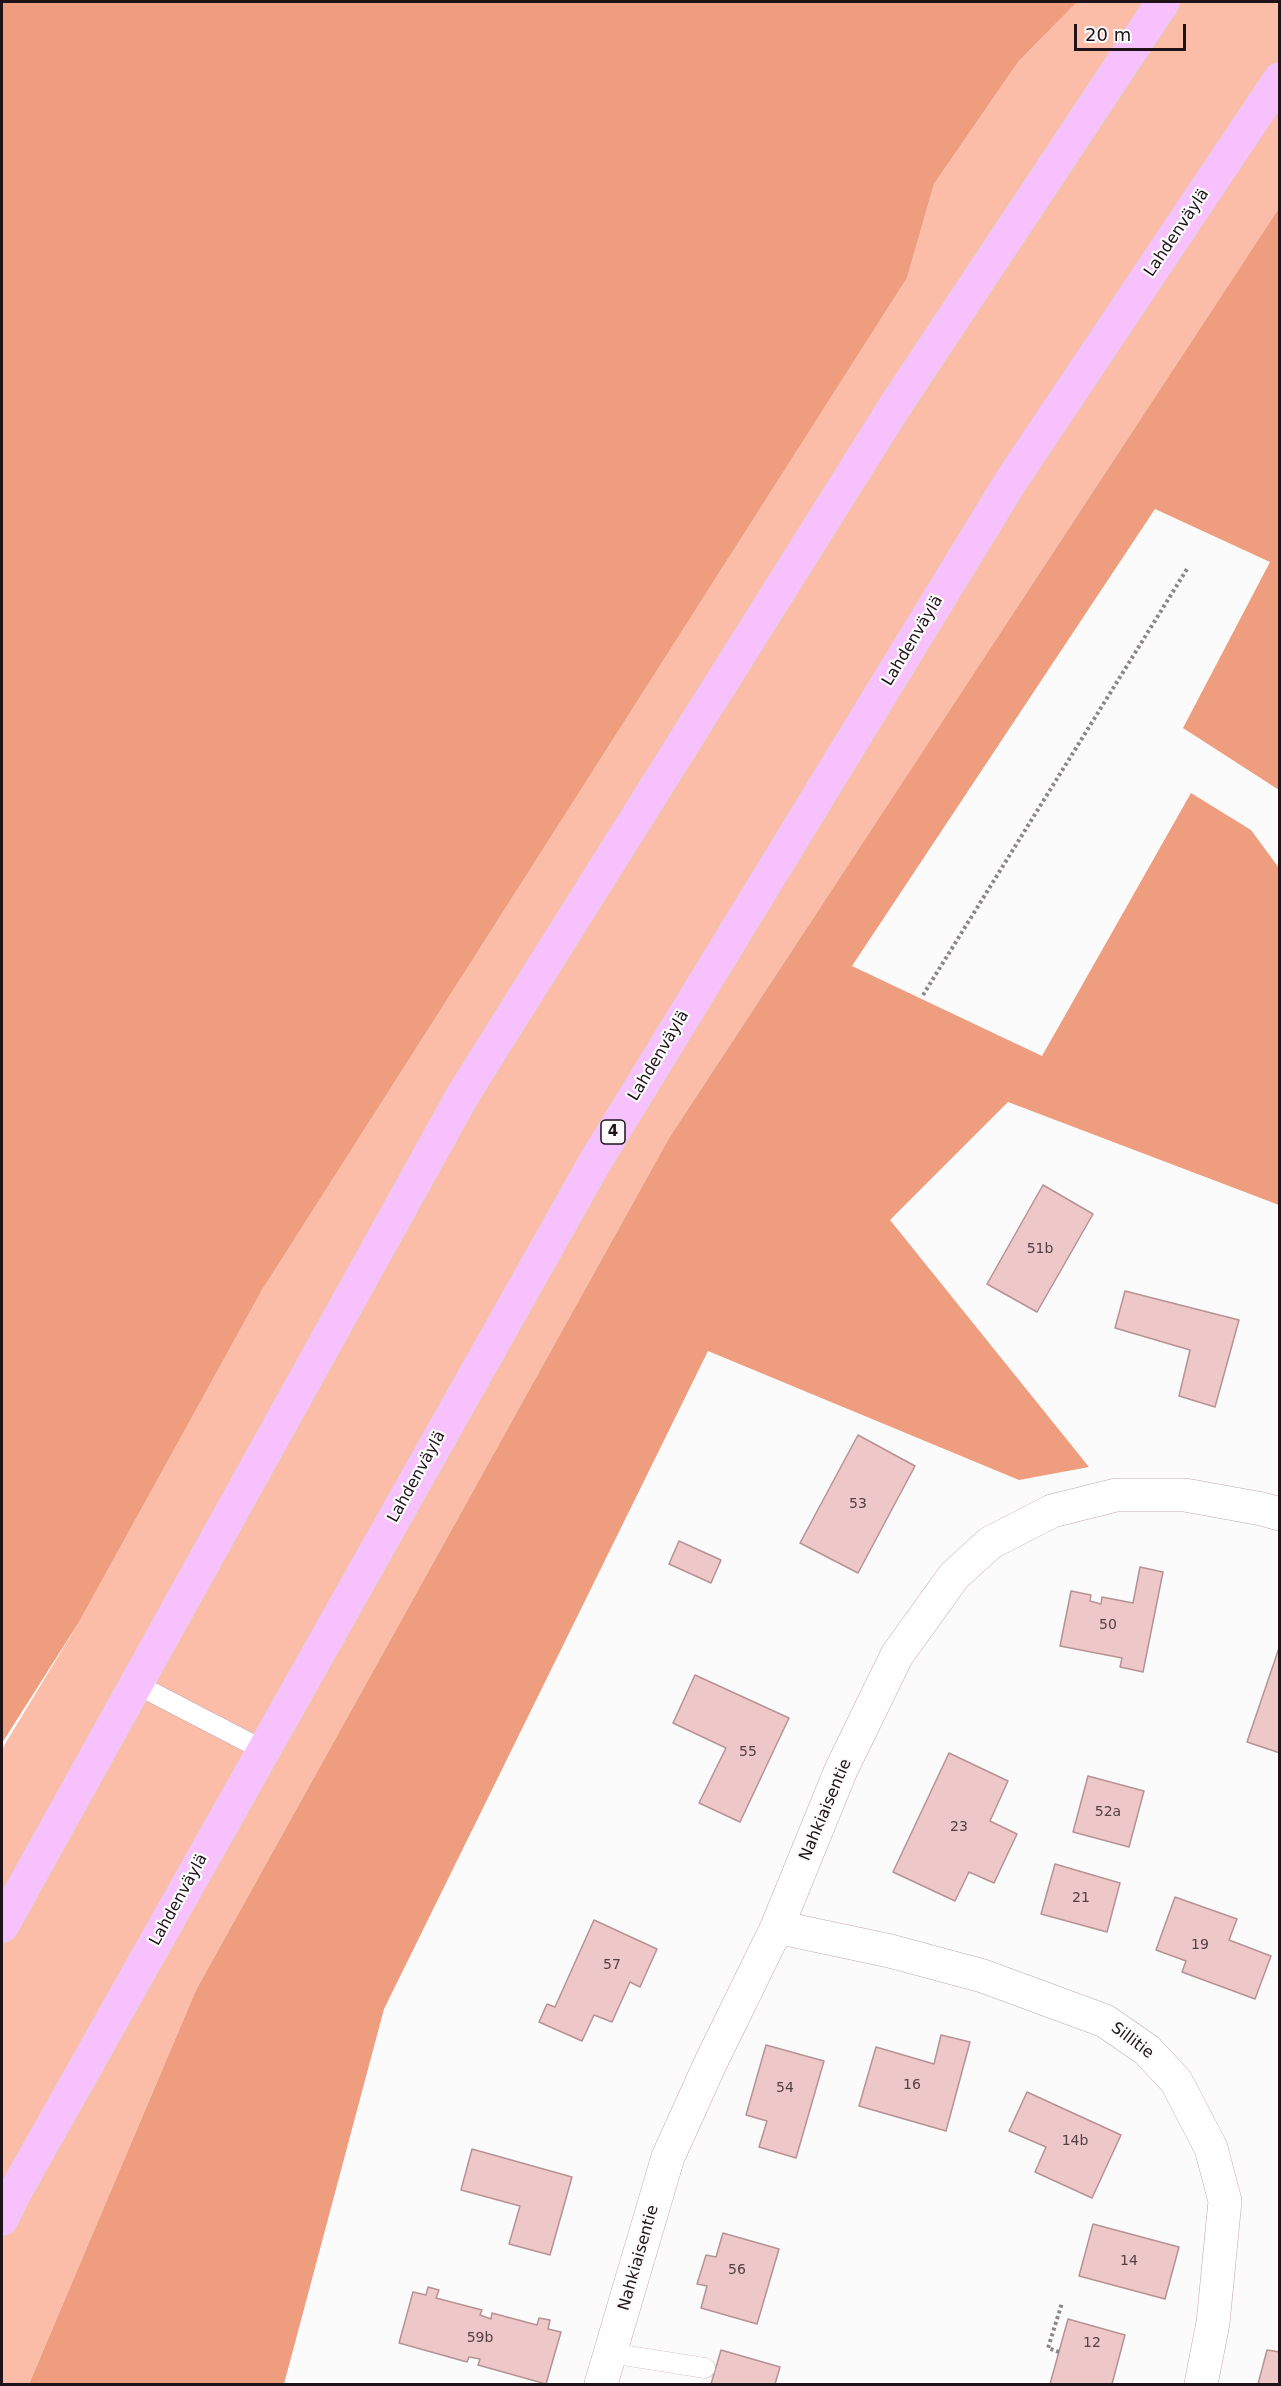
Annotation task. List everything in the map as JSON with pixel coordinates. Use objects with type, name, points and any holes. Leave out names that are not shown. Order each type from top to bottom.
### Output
[{"type":"highway","points":[[2,1926],[464,1094],[897,403],[1163,2]]},
{"type":"highway","name":"Lahdenväylä","points":[[2,2219],[263,1750],[595,1162],[1011,481],[1280,79]]},
{"type":"street","name":"Nahkiaisentie","points":[[601,2385],[668,2157],[711,2062],[777,1927],[842,1770],[897,1655],[954,1576],[990,1543],[1052,1511],[1116,1495],[1185,1495],[1280,1514]]},
{"type":"street","name":"Sillitie","points":[[777,1927],[890,1951],[983,1976],[1105,2021],[1147,2050],[1176,2081],[1211,2148],[1224,2201],[1213,2323],[1201,2385]]},
{"type":"lane","points":[[136,1684],[263,1750]]},
{"type":"lane","points":[[610,2353],[705,2368]]},
{"type":"path","points":[[923,995],[1187,569]]},
{"type":"path","points":[[1059,2352],[1048,2348],[1062,2303]]},
{"type":"shaded area","points":[[2,2],[1077,2],[1018,62],[934,184],[907,278],[262,1290],[79,1622],[2,1743]]},
{"type":"shaded area","points":[[1077,2],[1279,2],[1279,208],[669,1138],[196,1990],[29,2384],[2,2384],[2,1749],[79,1622],[262,1290],[907,278],[934,184],[1018,62]]},
{"type":"shaded area","points":[[1279,208],[1279,790],[1183,728],[1270,562],[1155,509],[852,966],[1042,1056],[1191,793],[1251,830],[1279,868],[1279,1205],[1008,1102],[890,1220],[1089,1467],[1019,1480],[708,1351],[384,2009],[284,2384],[29,2384],[196,1990],[669,1138]]},
{"type":"building","points":[[1043,1185],[1093,1214],[1037,1312],[987,1284]]},
{"type":"building","points":[[1125,1291],[1239,1320],[1215,1407],[1179,1396],[1190,1350],[1115,1328]]},
{"type":"building","points":[[858,1435],[915,1466],[858,1573],[800,1543]]},
{"type":"building","points":[[679,1541],[721,1560],[711,1583],[669,1564]]},
{"type":"building","points":[[1140,1567],[1163,1572],[1143,1672],[1120,1667],[1122,1658],[1060,1646],[1071,1591],[1091,1595],[1090,1601],[1101,1604],[1102,1597],[1133,1603]]},
{"type":"building","points":[[1280,1645],[1280,1753],[1247,1742]]},
{"type":"building","points":[[695,1675],[789,1718],[740,1822],[699,1803],[726,1748],[673,1723]]},
{"type":"building","points":[[949,1753],[1008,1781],[990,1821],[1017,1834],[994,1883],[969,1872],[955,1901],[893,1872]]},
{"type":"building","points":[[1088,1776],[1144,1791],[1129,1847],[1073,1832]]},
{"type":"building","points":[[1055,1864],[1120,1883],[1107,1932],[1041,1914]]},
{"type":"building","points":[[1175,1897],[1237,1919],[1229,1940],[1271,1956],[1255,1999],[1182,1972],[1186,1961],[1156,1950]]},
{"type":"building","points":[[594,1920],[657,1949],[640,1987],[630,1982],[612,2022],[594,2015],[582,2041],[539,2022],[547,2004],[555,2007]]},
{"type":"building","points":[[941,2035],[970,2042],[946,2131],[859,2106],[876,2047],[934,2064]]},
{"type":"building","points":[[766,2045],[824,2061],[796,2158],[759,2147],[767,2121],[746,2115]]},
{"type":"building","points":[[1027,2092],[1121,2135],[1092,2198],[1035,2172],[1046,2147],[1009,2131]]},
{"type":"building","points":[[472,2149],[572,2177],[550,2255],[509,2244],[520,2206],[461,2190]]},
{"type":"building","points":[[1093,2224],[1179,2247],[1165,2299],[1079,2276]]},
{"type":"building","points":[[723,2233],[779,2249],[757,2324],[701,2308],[707,2286],[697,2284],[706,2255],[716,2257]]},
{"type":"building","points":[[428,2287],[439,2290],[436,2298],[482,2310],[480,2315],[491,2319],[492,2313],[537,2325],[539,2318],[550,2320],[548,2329],[561,2332],[546,2384],[478,2365],[480,2359],[469,2357],[467,2362],[399,2343],[413,2292],[426,2295]]},
{"type":"building","points":[[1068,2319],[1125,2335],[1112,2384],[1050,2384]]},
{"type":"building","points":[[721,2350],[780,2367],[775,2384],[711,2384]]},
{"type":"building","points":[[1267,2350],[1280,2352],[1280,2384],[1258,2384]]}]
